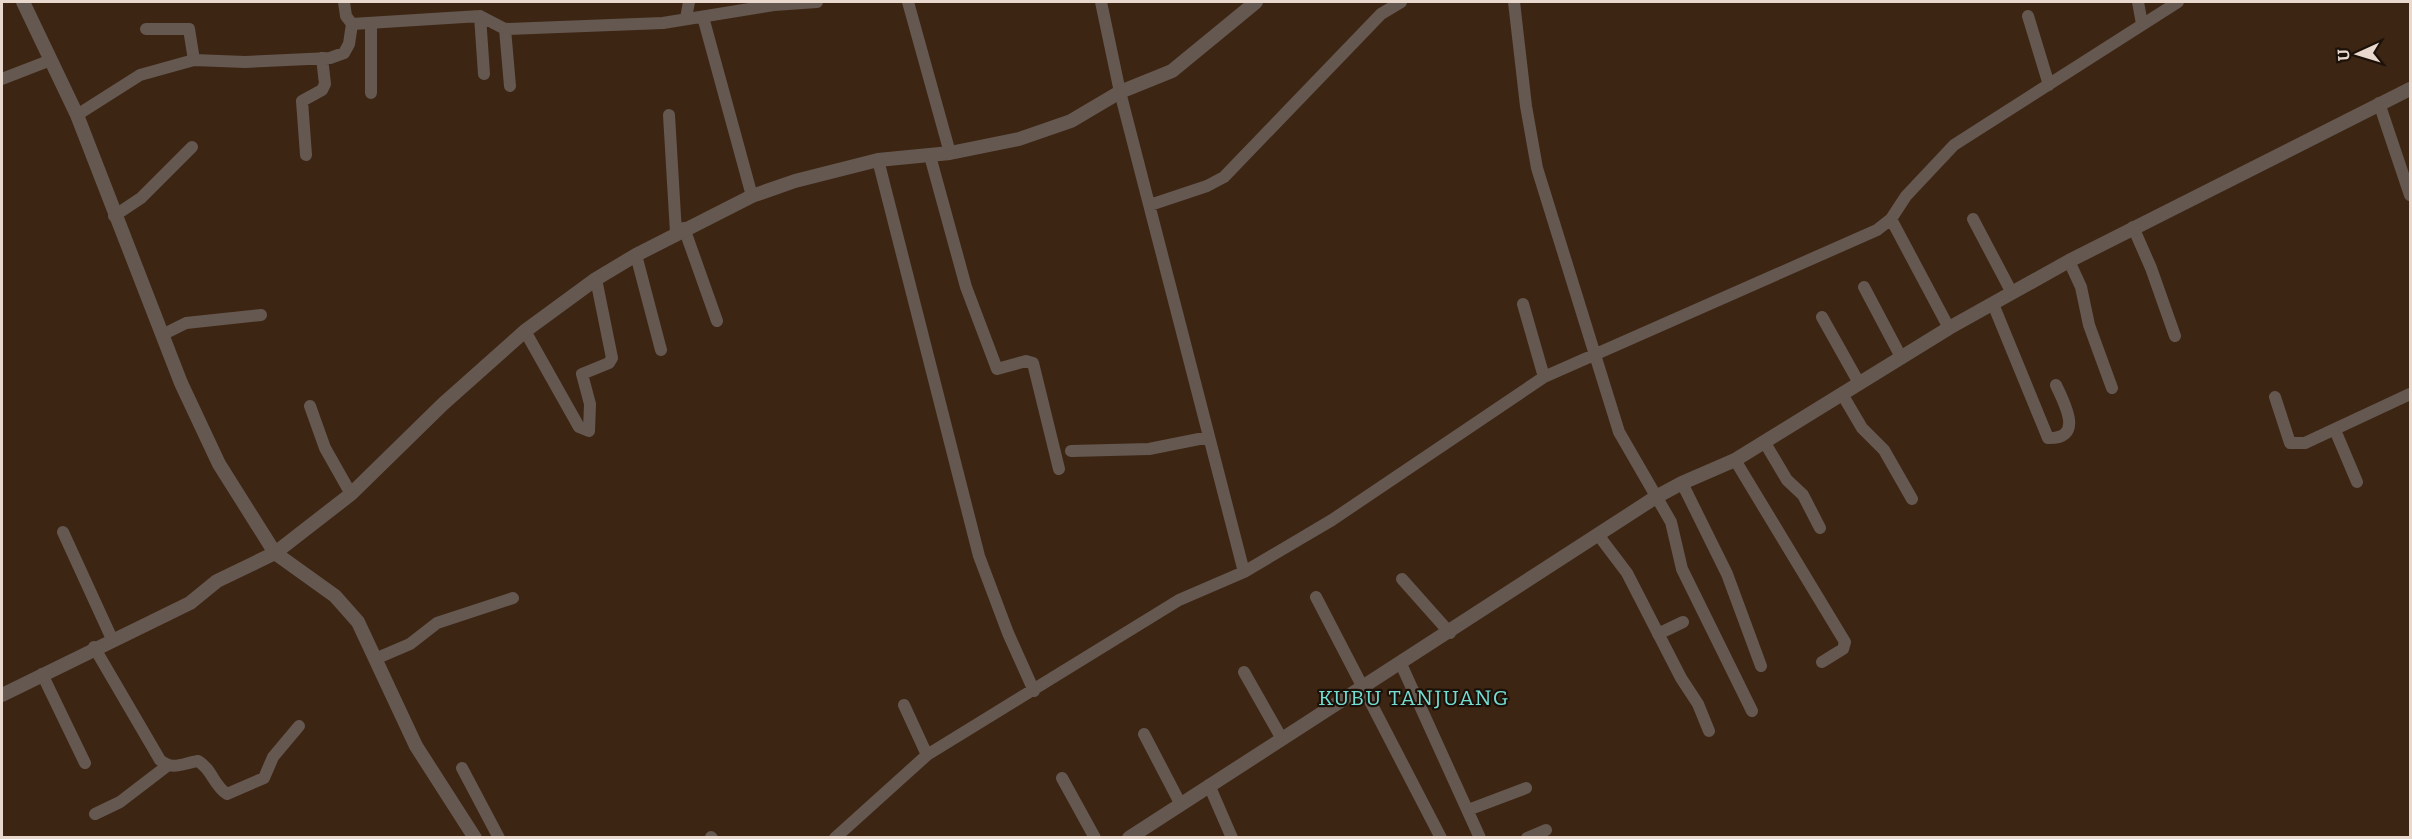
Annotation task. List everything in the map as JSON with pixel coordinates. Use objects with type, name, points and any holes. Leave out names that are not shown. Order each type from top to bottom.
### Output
[{"type":"street","points":[[23,2],[77,115],[114,216],[198,424],[219,464],[275,553],[298,567],[348,609],[358,622],[416,746],[475,837]]},
{"type":"street","points":[[77,115],[140,75],[194,60],[246,62],[322,58],[344,53],[349,44],[352,24],[346,16],[344,2]]},
{"type":"street","points":[[686,18],[689,2]]},
{"type":"street","points":[[352,24],[480,16],[505,29],[663,23],[686,18],[817,2]]},
{"type":"street","points":[[909,2],[950,153]]},
{"type":"street","points":[[1101,2],[1120,92],[1244,572]]},
{"type":"street","points":[[2,695],[94,647],[190,603],[217,581],[275,553],[351,494],[443,404],[525,331],[596,279],[680,230],[752,196],[795,181],[879,160],[950,153],[1019,139],[1071,121],[1120,92],[1172,71],[1256,2]]},
{"type":"street","points":[[1150,205],[1207,186],[1224,177],[1381,14],[1401,2]]},
{"type":"street","points":[[1514,2],[1526,106],[1537,168],[1619,432],[1671,522],[1682,569],[1752,711]]},
{"type":"street","points":[[2138,2],[2142,24]]},
{"type":"street","points":[[835,837],[927,755],[1179,600],[1244,572],[1332,520],[1544,377],[1596,352],[1877,230],[1891,219],[1906,196],[1954,145],[2178,2]]},
{"type":"street","points":[[480,16],[484,74]]},
{"type":"street","points":[[2028,16],[2049,86]]},
{"type":"street","points":[[703,17],[752,196]]},
{"type":"street","points":[[371,24],[371,93]]},
{"type":"street","points":[[146,29],[186,27],[190,34],[194,60]]},
{"type":"street","points":[[505,29],[510,86]]},
{"type":"street","points":[[306,155],[302,100],[322,90],[325,84],[322,58]]},
{"type":"street","points":[[2,80],[51,60]]},
{"type":"street","points":[[1129,837],[1401,664],[1656,497],[1735,460],[1765,443],[1949,328],[2069,261],[2410,89]]},
{"type":"street","points":[[2379,103],[2410,195]]},
{"type":"street","points":[[669,115],[680,230],[717,321]]},
{"type":"street","points":[[114,216],[141,198],[192,147]]},
{"type":"street","points":[[930,156],[966,287],[988,349],[997,369],[1026,361],[1034,363],[1059,469]]},
{"type":"street","points":[[879,160],[979,556],[1008,633],[1034,691]]},
{"type":"street","points":[[1891,219],[1949,328]]},
{"type":"street","points":[[1973,219],[2012,293]]},
{"type":"street","points":[[2133,227],[2151,268],[2175,336]]},
{"type":"street","points":[[636,255],[661,350]]},
{"type":"street","points":[[2069,261],[2080,287],[2094,341],[2112,388]]},
{"type":"street","points":[[525,331],[579,427],[585,432],[589,431],[590,404],[582,374],[609,363],[612,358],[596,279]]},
{"type":"street","points":[[1864,287],[1901,357]]},
{"type":"street","points":[[1522,304],[1544,377]]},
{"type":"street","points":[[1993,304],[2048,438],[2058,438],[2068,431],[2070,420],[2056,385]]},
{"type":"street","points":[[162,335],[186,323],[261,315]]},
{"type":"street","points":[[1822,317],[1859,383]]},
{"type":"street","points":[[1842,394],[1862,428],[1884,450],[1912,499]]},
{"type":"street","points":[[2275,397],[2290,442],[2305,443],[2410,394]]},
{"type":"street","points":[[310,406],[325,448],[351,494]]},
{"type":"street","points":[[2335,430],[2357,482]]},
{"type":"street","points":[[1071,451],[1149,449],[1209,437]]},
{"type":"street","points":[[1765,443],[1787,480],[1803,495],[1820,528]]},
{"type":"street","points":[[1735,460],[1845,642],[1843,649],[1822,662]]},
{"type":"street","points":[[1682,483],[1734,591],[1761,666]]},
{"type":"street","points":[[63,532],[112,639]]},
{"type":"street","points":[[1599,536],[1627,573],[1681,678],[1698,704],[1709,731]]},
{"type":"street","points":[[1402,579],[1449,633]]},
{"type":"street","points":[[1316,597],[1441,837]]},
{"type":"street","points":[[375,659],[410,644],[437,623],[513,598]]},
{"type":"street","points":[[1658,634],[1683,622]]},
{"type":"street","points":[[94,647],[160,760],[167,766],[176,767],[198,761],[216,781],[219,788],[227,794],[264,778],[273,757],[299,726]]},
{"type":"street","points":[[1401,664],[1480,837]]},
{"type":"street","points":[[1244,672],[1282,739]]},
{"type":"street","points":[[42,674],[85,763]]},
{"type":"street","points":[[904,705],[927,755]]},
{"type":"street","points":[[1144,734],[1180,803]]},
{"type":"street","points":[[94,814],[120,802],[167,766]]},
{"type":"street","points":[[462,768],[499,837]]},
{"type":"street","points":[[1062,778],[1095,837]]},
{"type":"street","points":[[1209,785],[1232,837]]},
{"type":"street","points":[[1468,810],[1526,788]]},
{"type":"street","points":[[1527,837],[1546,830]]},
{"type":"district","name":"KUBU TANJUANG","points":[[1414,698]]}]
